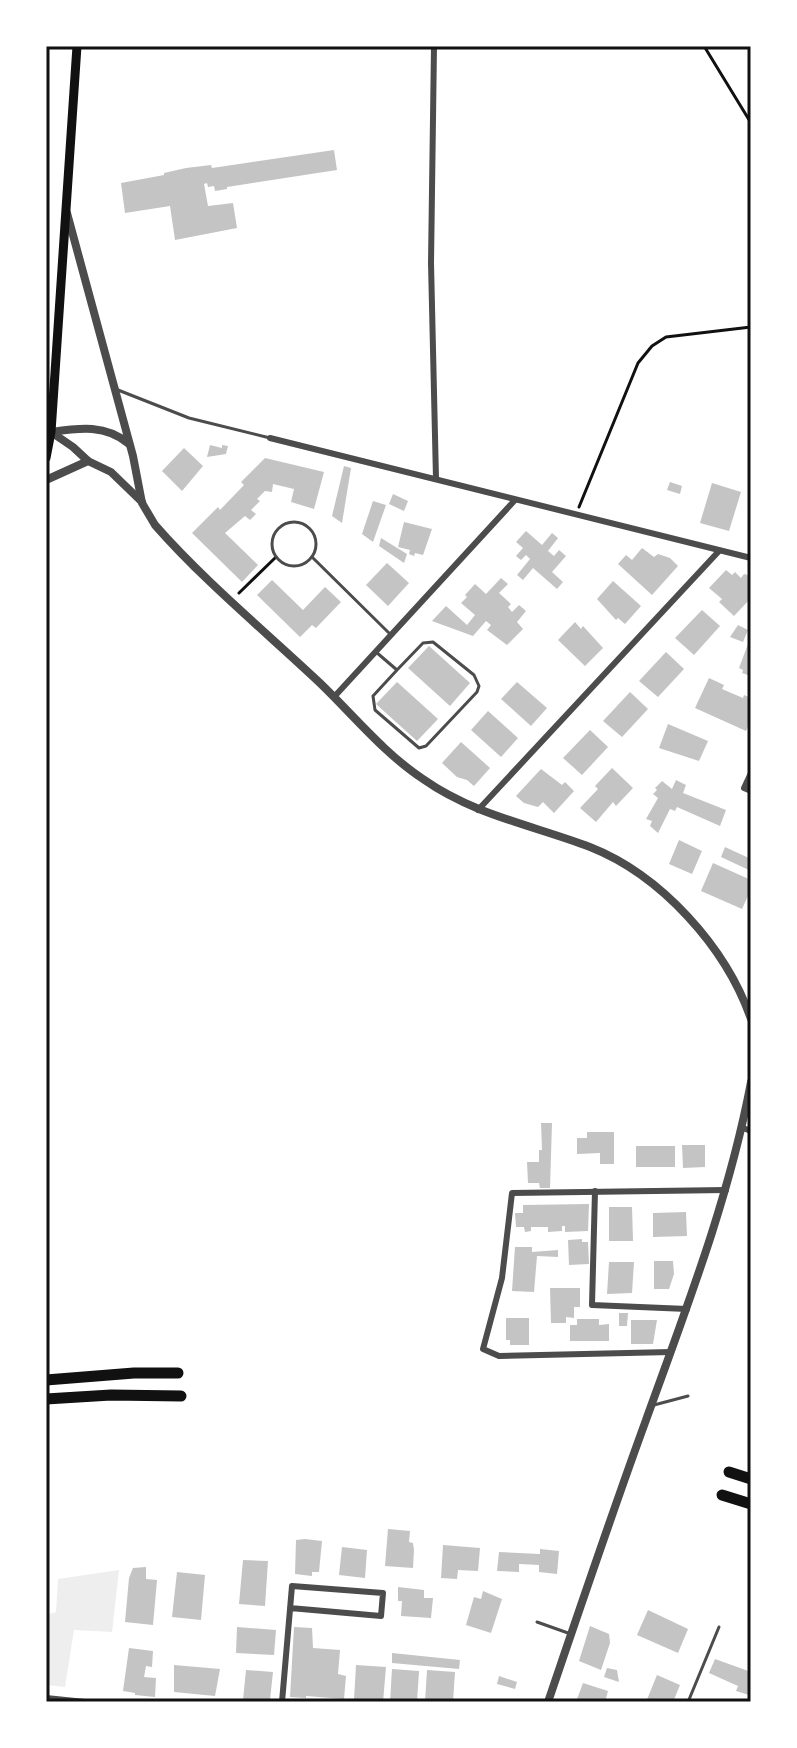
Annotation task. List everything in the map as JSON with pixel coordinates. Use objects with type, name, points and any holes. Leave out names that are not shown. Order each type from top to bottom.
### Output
[{"type":"highway","points":[[46,1380],[178,1373]]},
{"type":"highway","points":[[46,1399],[111,1395],[181,1396]]},
{"type":"highway","points":[[729,1472],[751,1479]]},
{"type":"highway","points":[[722,1495],[751,1504]]},
{"type":"main road","points":[[46,458],[51,432],[77,46]]},
{"type":"street","points":[[434,46],[431,263],[436,479]]},
{"type":"street","points":[[67,213],[130,444],[142,503]]},
{"type":"street","points":[[51,432],[80,428],[105,430],[130,444]]},
{"type":"street","points":[[51,432],[88,461],[111,472],[142,503],[169,541],[409,770],[447,795],[478,810],[593,848],[647,879],[672,901],[713,948],[732,976],[751,1019]]},
{"type":"street","points":[[270,438],[751,558]]},
{"type":"street","points":[[46,480],[88,461]]},
{"type":"street","points":[[334,697],[515,500]]},
{"type":"street","points":[[478,810],[719,551]]},
{"type":"street","points":[[751,773],[744,788],[751,791]]},
{"type":"street","points":[[548,1702],[747,1129],[751,1082]]},
{"type":"street","points":[[671,1352],[499,1356],[483,1349],[502,1278],[512,1193],[726,1190]]},
{"type":"street","points":[[595,1191],[592,1305],[687,1309]]},
{"type":"street","points":[[282,1702],[290,1608],[292,1586],[383,1593],[381,1616],[290,1608]]},
{"type":"street","points":[[46,1698],[85,1702]]},
{"type":"lane","points":[[113,388],[189,418],[270,438]]},
{"type":"lane","points":[[294,521],[308,526],[315,537],[312,557],[294,566],[276,557],[272,544],[276,530],[294,521]]},
{"type":"lane","points":[[312,557],[391,635]]},
{"type":"lane","points":[[433,642],[474,675],[479,686],[477,692],[426,746],[419,748],[379,715],[372,705],[373,696],[397,670],[423,643],[433,642]]},
{"type":"lane","points":[[376,652],[397,670]]},
{"type":"lane","points":[[651,1406],[688,1396]]},
{"type":"lane","points":[[537,1622],[571,1634]]},
{"type":"lane","points":[[688,1702],[719,1627]]},
{"type":"path","points":[[704,46],[751,123]]},
{"type":"path","points":[[576,514],[638,363],[652,346],[666,337],[751,327]]},
{"type":"path","points":[[232,601],[276,557]]},
{"type":"shaded area","points":[[119,1570],[112,1632],[74,1630],[65,1687],[46,1685],[46,1615],[56,1612],[58,1579]]},
{"type":"building","points":[[334,150],[337,170],[215,191],[214,186],[204,184],[208,206],[233,203],[237,228],[175,240],[170,206],[125,213],[121,183],[186,168],[211,165],[212,168]]},
{"type":"building","points":[[210,445],[228,446],[226,454],[207,457]]},
{"type":"building","points":[[184,448],[203,466],[182,491],[162,471]]},
{"type":"building","points":[[265,458],[324,472],[314,509],[291,502],[294,489],[273,484],[272,492],[265,491],[257,499],[260,501],[251,510],[256,514],[250,520],[245,516],[225,533],[258,565],[242,582],[192,533],[218,507],[220,510],[244,485],[241,482]]},
{"type":"building","points":[[344,466],[351,468],[342,523],[332,516]]},
{"type":"building","points":[[670,482],[682,486],[680,494],[667,490]]},
{"type":"building","points":[[712,483],[741,492],[729,531],[700,523]]},
{"type":"building","points":[[393,494],[408,501],[404,511],[389,504]]},
{"type":"building","points":[[373,501],[386,505],[373,542],[362,534]]},
{"type":"building","points":[[404,522],[432,529],[423,555],[415,553],[414,556],[409,554],[410,550],[398,547]]},
{"type":"building","points":[[526,531],[542,545],[552,533],[558,538],[548,551],[554,556],[559,550],[566,556],[552,572],[563,582],[557,589],[533,568],[523,580],[517,575],[530,559],[526,555],[521,560],[516,556],[523,548],[516,542]]},
{"type":"building","points":[[381,538],[407,554],[404,563],[379,546]]},
{"type":"building","points":[[642,548],[654,557],[658,554],[670,558],[678,566],[652,595],[618,564],[626,555],[632,560]]},
{"type":"building","points":[[387,563],[409,583],[388,606],[366,585]]},
{"type":"building","points":[[726,570],[732,575],[735,572],[741,578],[744,574],[751,576],[751,598],[734,616],[709,588]]},
{"type":"building","points":[[501,578],[508,584],[499,593],[511,604],[508,607],[512,612],[519,605],[526,611],[517,622],[523,629],[507,645],[487,630],[491,625],[486,621],[473,636],[432,621],[446,606],[467,625],[475,615],[461,603],[467,597],[465,595],[475,584],[486,594]]},
{"type":"building","points":[[272,580],[303,610],[325,587],[341,602],[316,628],[312,625],[300,637],[257,595]]},
{"type":"building","points":[[613,581],[641,606],[625,624],[618,618],[616,620],[597,599]]},
{"type":"building","points":[[702,610],[720,626],[694,655],[675,638]]},
{"type":"building","points":[[575,622],[581,629],[583,626],[603,648],[585,666],[558,640]]},
{"type":"building","points":[[738,625],[748,630],[743,642],[730,637]]},
{"type":"building","points":[[748,644],[751,645],[751,676],[742,673],[743,670],[739,668]]},
{"type":"building","points":[[429,646],[470,683],[450,706],[408,668]]},
{"type":"building","points":[[666,652],[684,669],[658,697],[639,681]]},
{"type":"building","points":[[709,678],[724,685],[722,689],[751,698],[751,720],[746,731],[695,708]]},
{"type":"building","points":[[397,682],[438,719],[417,741],[376,704]]},
{"type":"building","points":[[517,682],[547,708],[531,726],[501,699]]},
{"type":"building","points":[[630,692],[648,709],[622,737],[603,721]]},
{"type":"building","points":[[488,711],[518,738],[501,757],[471,730]]},
{"type":"building","points":[[668,724],[708,741],[699,761],[659,748]]},
{"type":"building","points":[[590,730],[608,747],[582,775],[563,758]]},
{"type":"building","points":[[461,742],[490,768],[474,786],[457,777],[442,763]]},
{"type":"building","points":[[612,768],[633,788],[616,806],[613,802],[596,822],[580,808]]},
{"type":"building","points":[[541,769],[562,785],[565,782],[574,791],[554,813],[543,802],[538,807],[524,803],[516,796]]},
{"type":"building","points":[[676,780],[686,785],[683,793],[726,810],[720,826],[677,807],[675,811],[670,809],[658,833],[650,826],[652,821],[646,819],[658,798],[653,794],[657,790],[655,788],[662,781],[672,789]]},
{"type":"building","points":[[679,840],[702,851],[692,874],[669,864]]},
{"type":"building","points":[[725,847],[751,859],[751,871],[721,857]]},
{"type":"building","points":[[713,863],[751,880],[751,889],[742,909],[701,891]]},
{"type":"building","points":[[541,1123],[552,1123],[550,1188],[540,1188],[539,1183],[528,1183],[527,1162],[539,1162],[539,1150],[542,1150]]},
{"type":"building","points":[[587,1132],[614,1132],[614,1164],[600,1164],[600,1153],[577,1154],[577,1138],[587,1138]]},
{"type":"building","points":[[682,1145],[705,1145],[705,1167],[683,1168]]},
{"type":"building","points":[[636,1146],[675,1146],[675,1167],[636,1167]]},
{"type":"building","points":[[589,1204],[588,1231],[565,1232],[565,1226],[562,1226],[562,1231],[548,1232],[548,1227],[531,1227],[531,1231],[525,1232],[524,1227],[516,1227],[515,1213],[523,1213],[523,1205]]},
{"type":"building","points":[[609,1207],[632,1207],[633,1241],[609,1241]]},
{"type":"building","points":[[686,1212],[687,1236],[653,1237],[653,1213]]},
{"type":"building","points":[[582,1239],[582,1242],[588,1242],[589,1264],[569,1265],[568,1240]]},
{"type":"building","points":[[515,1247],[532,1247],[532,1252],[558,1250],[558,1257],[537,1256],[534,1292],[512,1291]]},
{"type":"building","points":[[654,1261],[673,1261],[674,1274],[669,1289],[654,1289]]},
{"type":"building","points":[[609,1262],[634,1262],[632,1293],[607,1294]]},
{"type":"building","points":[[550,1288],[580,1288],[580,1307],[574,1307],[574,1318],[566,1317],[566,1323],[551,1323]]},
{"type":"building","points":[[619,1313],[628,1313],[627,1326],[619,1326]]},
{"type":"building","points":[[506,1318],[529,1318],[529,1345],[510,1345],[510,1340],[506,1340]]},
{"type":"building","points":[[577,1319],[599,1319],[599,1325],[609,1324],[609,1341],[570,1341],[570,1325],[577,1325]]},
{"type":"building","points":[[631,1320],[657,1320],[653,1344],[631,1344]]},
{"type":"building","points":[[388,1529],[410,1531],[409,1542],[413,1543],[414,1550],[413,1568],[385,1566]]},
{"type":"building","points":[[296,1540],[322,1541],[319,1572],[312,1572],[312,1576],[295,1574]]},
{"type":"building","points":[[443,1545],[480,1548],[478,1571],[458,1570],[457,1579],[441,1578]]},
{"type":"building","points":[[342,1547],[367,1550],[365,1578],[339,1575]]},
{"type":"building","points":[[540,1549],[559,1551],[557,1574],[539,1572],[539,1565],[519,1564],[519,1572],[497,1571],[499,1552],[540,1554]]},
{"type":"building","points":[[243,1560],[268,1561],[265,1606],[239,1604]]},
{"type":"building","points":[[146,1567],[146,1579],[157,1580],[153,1625],[125,1622],[129,1578],[133,1568]]},
{"type":"building","points":[[177,1572],[205,1575],[201,1620],[172,1617]]},
{"type":"building","points":[[398,1587],[424,1590],[424,1598],[433,1598],[431,1618],[401,1616],[402,1601],[398,1601]]},
{"type":"building","points":[[483,1591],[502,1599],[491,1633],[466,1625],[474,1597],[481,1599]]},
{"type":"building","points":[[648,1610],[688,1629],[678,1653],[637,1635]]},
{"type":"building","points":[[590,1626],[609,1634],[610,1643],[601,1670],[579,1661]]},
{"type":"building","points":[[237,1627],[276,1630],[274,1655],[236,1653]]},
{"type":"building","points":[[294,1627],[312,1628],[313,1648],[340,1650],[338,1674],[346,1676],[344,1699],[290,1697]]},
{"type":"building","points":[[129,1648],[153,1651],[152,1667],[146,1666],[144,1677],[156,1678],[155,1697],[123,1691]]},
{"type":"building","points":[[392,1653],[460,1660],[459,1669],[392,1663]]},
{"type":"building","points":[[715,1659],[751,1672],[749,1695],[736,1691],[738,1686],[709,1673]]},
{"type":"building","points":[[174,1665],[220,1669],[215,1696],[174,1692]]},
{"type":"building","points":[[356,1665],[386,1667],[383,1702],[354,1700]]},
{"type":"building","points":[[607,1668],[617,1670],[619,1682],[604,1677]]},
{"type":"building","points":[[392,1669],[419,1671],[417,1702],[390,1702]]},
{"type":"building","points":[[246,1670],[273,1672],[270,1700],[243,1700]]},
{"type":"building","points":[[427,1670],[455,1672],[453,1702],[425,1702]]},
{"type":"building","points":[[657,1675],[680,1685],[673,1702],[646,1702]]},
{"type":"building","points":[[499,1676],[517,1682],[515,1689],[497,1684]]},
{"type":"building","points":[[583,1683],[608,1691],[605,1702],[576,1702]]}]
